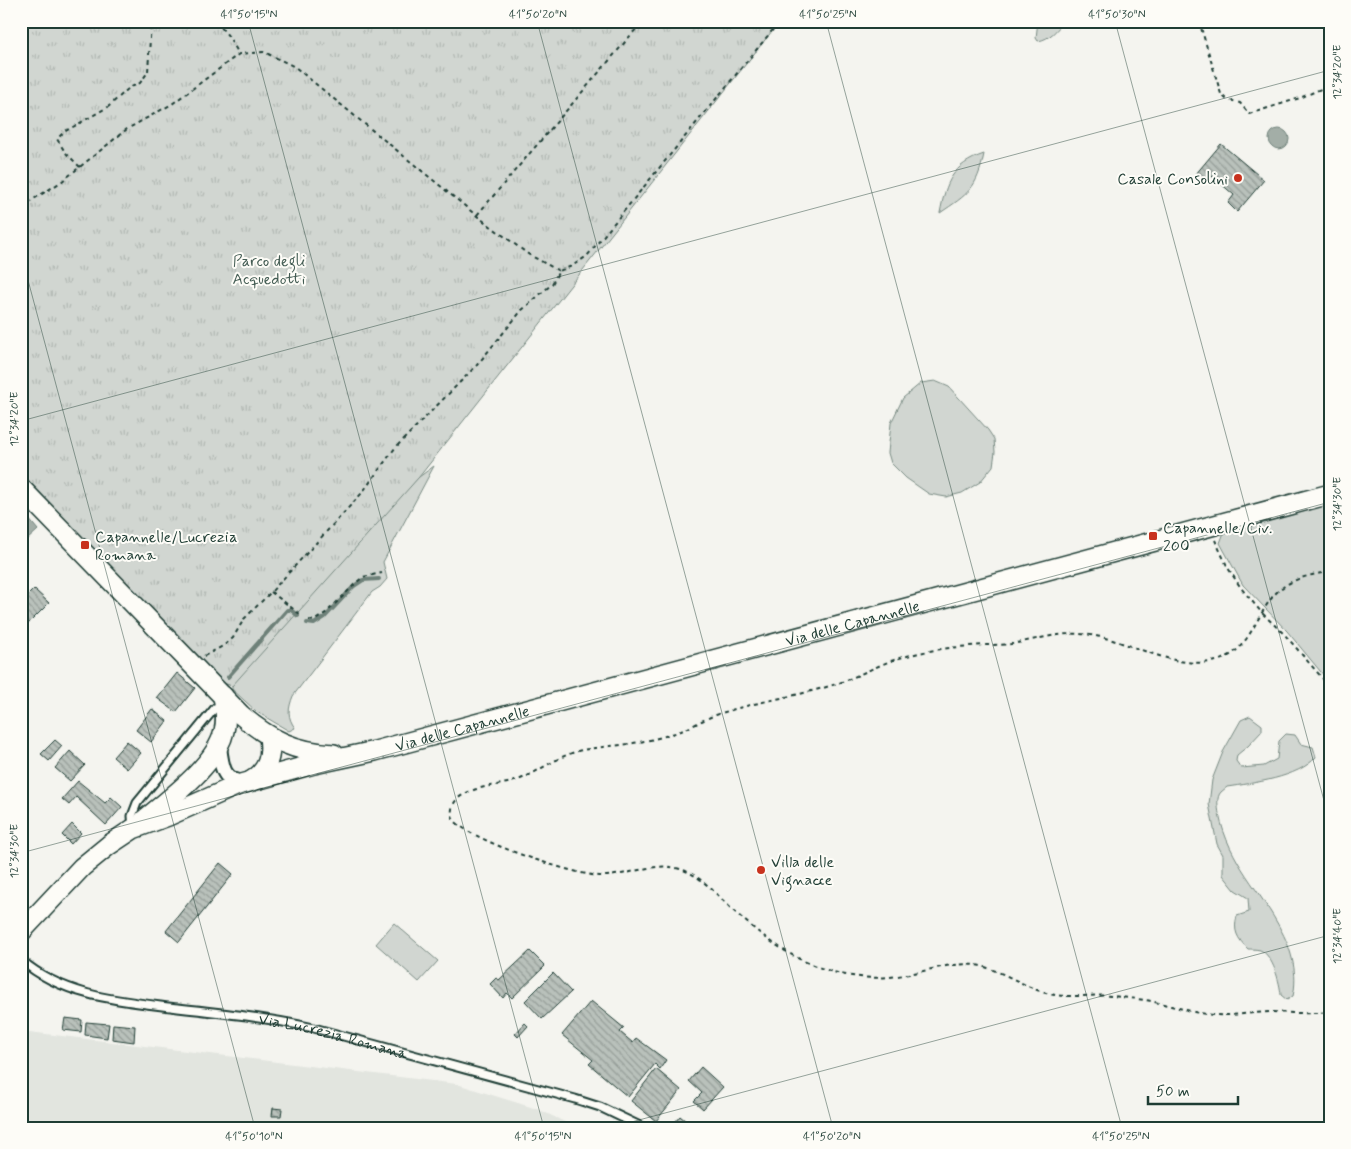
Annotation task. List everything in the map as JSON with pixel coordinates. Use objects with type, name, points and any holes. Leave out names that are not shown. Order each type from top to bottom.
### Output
[{"type":"street","name":"Via delle Capannelle","points":[[21,488],[191,662],[219,702],[264,733],[313,753],[337,754],[375,751]]},
{"type":"street","name":"Via delle Capannelle","points":[[250,782],[314,764],[375,751],[1330,494]]},
{"type":"street","points":[[219,702],[226,724],[219,746],[222,767],[226,774],[236,782],[250,782]]},
{"type":"street","points":[[21,932],[82,867],[179,792],[226,740],[233,736],[264,733],[271,748],[268,764],[260,776],[250,782],[133,829]]},
{"type":"lane","points":[[133,829],[132,816],[137,803],[219,702]]},
{"type":"lane","name":"Via Lucrezia Romana","points":[[21,960],[51,980],[88,995],[274,1020],[321,1029],[575,1099],[612,1112],[644,1128]]},
{"type":"path","points":[[80,167],[57,140],[64,132],[108,107],[129,88],[143,79],[148,72],[151,21]]},
{"type":"path","points":[[216,21],[229,37],[238,54]]},
{"type":"path","points":[[477,216],[643,21]]},
{"type":"path","points":[[191,662],[224,646],[233,638],[244,619],[362,493],[395,448],[476,366],[522,310],[552,284],[559,271],[572,266],[587,256],[780,21]]},
{"type":"path","points":[[1199,21],[1221,94],[1226,99],[1240,103],[1249,114],[1300,98],[1330,84]]},
{"type":"path","points":[[21,208],[61,182],[127,129],[172,104],[238,54],[264,52],[295,67],[477,216],[528,254],[559,271]]},
{"type":"path","points":[[1209,526],[1228,568],[1241,588],[1330,687]]},
{"type":"path","points":[[1330,572],[1312,575],[1292,582],[1279,590],[1262,613],[1241,648],[1231,656],[1213,662],[1191,663],[1160,656],[1099,635],[1084,633],[1064,634],[1007,644],[929,651],[881,664],[838,683],[715,715],[681,731],[659,738],[620,746],[583,750],[563,756],[535,773],[514,782],[460,795],[451,806],[451,816],[459,826],[476,837],[562,869],[586,875],[607,877],[667,866],[681,868],[693,874],[775,945],[801,960],[828,971],[875,979],[907,975],[948,965],[977,965],[1050,994],[1110,996],[1156,1002],[1176,1008],[1216,1015],[1270,1012],[1309,1014],[1330,1012]]},
{"type":"path","points":[[309,620],[314,621],[326,612],[363,577],[382,573]]},
{"type":"path","points":[[271,592],[300,614]]},
{"type":"shaded area","points":[[1279,129],[1286,132],[1289,139],[1286,146],[1279,149],[1272,146],[1269,139],[1272,132]]},
{"type":"shaded area","points":[[28,518],[38,530],[27,540],[23,535],[25,533],[21,528],[21,523]]},
{"type":"shaded area","points":[[21,1031],[457,1084],[540,1110],[577,1128],[21,1128]]},
{"type":"green space","name":"Parco degli Acquedotti","points":[[21,21],[780,21],[419,477],[232,686],[215,680],[21,481]]},
{"type":"green space","points":[[1038,21],[1064,21],[1050,36],[1038,41],[1036,38]]},
{"type":"green space","points":[[984,154],[978,175],[970,190],[940,213],[945,192],[952,176],[964,164]]},
{"type":"green space","points":[[935,381],[949,387],[994,439],[993,466],[980,482],[962,493],[946,497],[929,494],[906,478],[891,463],[888,453],[891,423],[903,398],[921,383]]},
{"type":"green space","points":[[434,466],[383,562],[387,579],[372,592],[293,696],[289,713],[295,728],[289,731],[257,712],[232,689],[232,686],[216,680],[419,477]]},
{"type":"green space","points":[[1330,504],[1330,683],[1287,631],[1243,585],[1220,543],[1225,530],[1252,525]]},
{"type":"green space","points":[[1250,716],[1262,725],[1262,731],[1237,755],[1236,761],[1241,768],[1264,766],[1277,759],[1279,741],[1286,734],[1295,735],[1301,744],[1313,747],[1316,757],[1308,764],[1287,775],[1227,787],[1219,794],[1218,799],[1219,814],[1230,847],[1246,876],[1274,917],[1289,947],[1295,980],[1293,996],[1287,1000],[1281,995],[1277,977],[1269,957],[1260,950],[1248,949],[1237,934],[1235,926],[1237,916],[1249,912],[1248,898],[1235,890],[1223,875],[1223,855],[1217,844],[1209,804],[1212,780],[1223,752],[1241,720]]},
{"type":"green space","points":[[394,923],[438,961],[419,982],[376,944]]},
{"type":"building","name":"Casale Consolini","points":[[1221,144],[1264,180],[1237,212],[1228,203],[1234,195],[1212,176],[1205,184],[1195,175]]},
{"type":"building","points":[[34,589],[49,603],[21,631],[21,613],[24,610],[21,607],[21,602]]},
{"type":"building","points":[[177,673],[195,688],[176,712],[157,698]]},
{"type":"building","points":[[152,709],[167,721],[151,742],[136,730]]},
{"type":"building","points":[[55,740],[62,746],[49,761],[41,754]]},
{"type":"building","points":[[127,741],[141,753],[127,769],[113,757]]},
{"type":"building","points":[[70,751],[85,765],[70,781],[55,768]]},
{"type":"building","points":[[78,781],[105,803],[111,797],[122,807],[106,825],[76,797],[69,805],[62,799]]},
{"type":"building","points":[[72,824],[81,833],[71,844],[62,835]]},
{"type":"building","points":[[220,863],[233,874],[179,942],[166,931]]},
{"type":"building","points":[[530,951],[545,966],[512,998],[507,993],[503,998],[490,984],[496,978],[499,980]]},
{"type":"building","points":[[553,973],[571,992],[542,1019],[525,1001]]},
{"type":"building","points":[[591,1001],[624,1028],[620,1032],[633,1043],[636,1038],[666,1060],[660,1069],[655,1064],[628,1097],[589,1064],[593,1060],[562,1035]]},
{"type":"building","points":[[65,1018],[82,1020],[81,1032],[63,1030]]},
{"type":"building","points":[[86,1022],[109,1024],[107,1038],[85,1035]]},
{"type":"building","points":[[525,1023],[528,1026],[518,1037],[515,1034]]},
{"type":"building","points":[[113,1024],[135,1026],[134,1042],[112,1039]]},
{"type":"building","points":[[701,1067],[723,1087],[703,1109],[694,1101],[702,1093],[689,1081]]},
{"type":"building","points":[[656,1069],[681,1090],[656,1121],[631,1101]]},
{"type":"building","points":[[273,1108],[282,1109],[281,1116],[272,1116]]},
{"type":"building","points":[[680,1116],[692,1126],[690,1128],[670,1128]]},
{"type":"waterway","points":[[307,623],[314,624],[325,617],[354,586],[363,580],[379,579]]},
{"type":"waterway","points":[[228,677],[287,610],[291,610],[298,616]]},
{"type":"place","name":"Casale Consolini","points":[[1238,178]]},
{"type":"place","name":"Capannelle/Civ. 200","points":[[1153,536]]},
{"type":"place","name":"Capannelle/Lucrezia Romana","points":[[85,545]]},
{"type":"place","name":"Villa delle Vignacce","points":[[761,870]]}]
